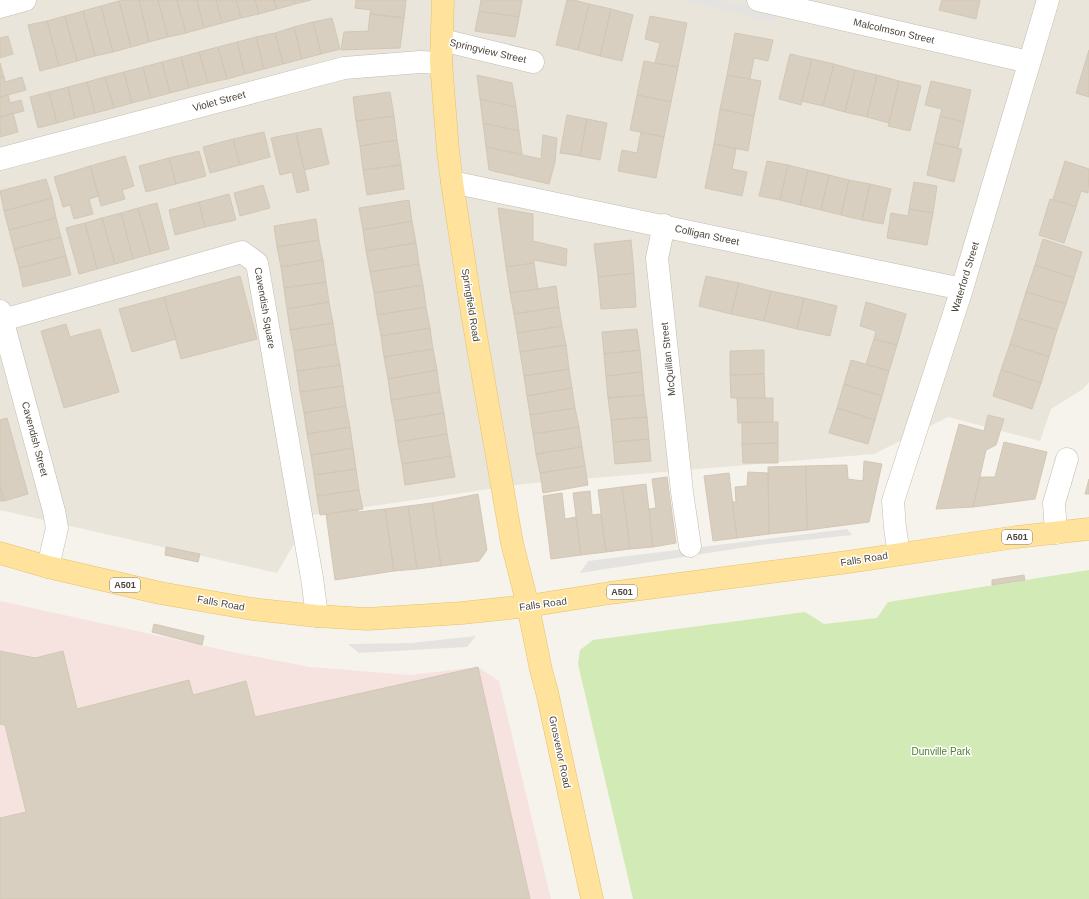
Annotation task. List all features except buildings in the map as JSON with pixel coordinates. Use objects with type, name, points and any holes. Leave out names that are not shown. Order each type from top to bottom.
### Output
[{"type":"main road","name":"Springfield Road","points":[[443,0],[441,63],[452,182],[472,313],[512,543],[528,606]]},
{"type":"main road","name":"Falls Road","points":[[0,553],[48,567],[160,593],[252,609],[317,616],[367,619],[462,613],[528,606],[618,592],[1089,529]]},
{"type":"main road","name":"Grosvenor Road","points":[[528,606],[592,899]]},
{"type":"street","points":[[0,7],[25,0]]},
{"type":"street","name":"Malcolmson Street","points":[[758,0],[830,8],[1029,62]]},
{"type":"street","name":"Waterford Street","points":[[899,554],[893,501],[962,289],[1048,0]]},
{"type":"street","name":"Springview Street","points":[[442,40],[533,62]]},
{"type":"street","name":"Violet Street","points":[[0,159],[344,68],[420,62],[441,63]]},
{"type":"street","name":"Colligan Street","points":[[452,182],[962,289]]},
{"type":"street","name":"McQuillan Street","points":[[664,226],[658,258],[682,492],[690,546]]},
{"type":"street","name":"Cavendish Square","points":[[1,316],[242,252],[257,263],[311,570],[317,616]]},
{"type":"street","name":"Cavendish Street","points":[[1,316],[54,511],[57,528],[48,567]]},
{"type":"street","points":[[1056,533],[1054,503],[1067,459]]},
{"type":"shaded area","points":[[0,0],[1089,0],[1089,382],[1083,389],[1051,409],[1040,441],[948,417],[874,454],[523,484],[311,515],[277,573],[0,510]]},
{"type":"shaded area","points":[[681,0],[723,0],[778,13],[775,23]]},
{"type":"shaded area","points":[[847,529],[852,535],[760,545],[580,573],[588,561]]},
{"type":"shaded area","points":[[0,601],[237,653],[310,667],[410,675],[478,667],[499,681],[551,899],[0,899]]},
{"type":"shaded area","points":[[476,636],[467,647],[359,653],[348,644],[411,643]]},
{"type":"green space","name":"Dunville Park","points":[[1089,570],[1089,899],[633,899],[578,664],[580,650],[593,640],[805,612],[824,624],[877,618],[888,602]]}]
